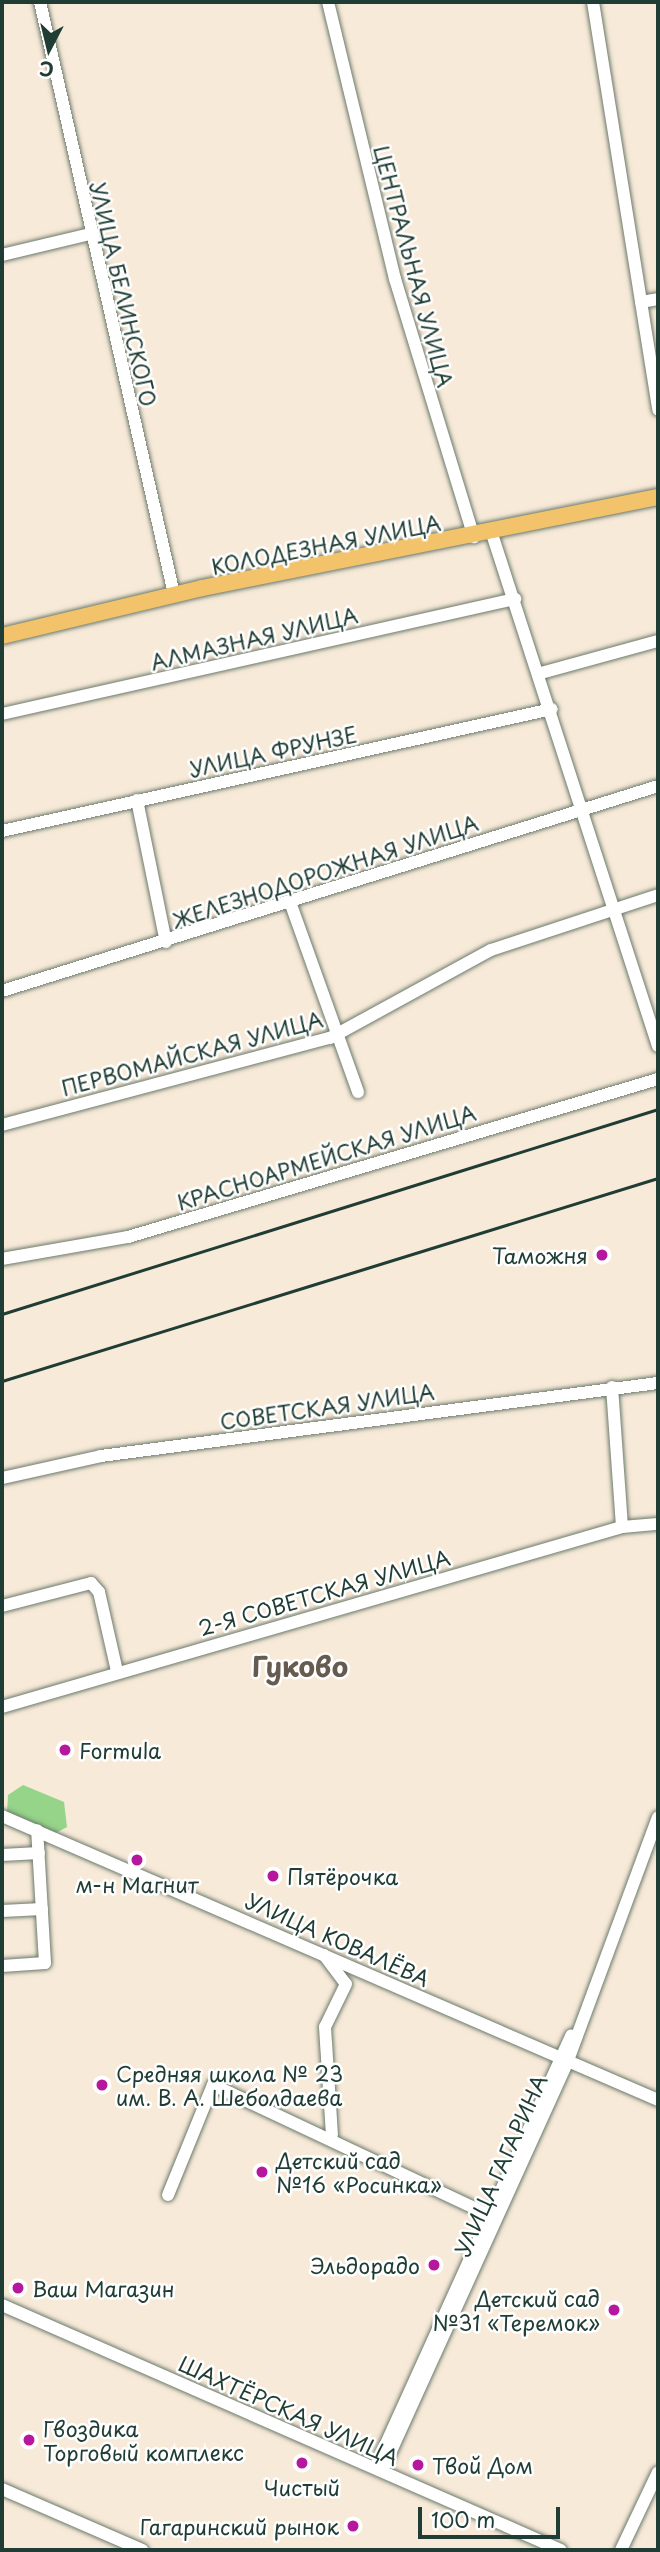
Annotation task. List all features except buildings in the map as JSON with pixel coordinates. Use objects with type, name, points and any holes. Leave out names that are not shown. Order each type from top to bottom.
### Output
[{"type":"main road","name":"КОЛОДЕЗНАЯ УЛИЦА","points":[[2,636],[174,594],[492,534],[658,497]]},
{"type":"street","name":"УЛИЦА БЕЛИНСКОГО","points":[[40,2],[90,234],[174,594]]},
{"type":"street","name":"ЦЕНТРАЛЬНАЯ УЛИЦА","points":[[328,2],[395,279],[474,537]]},
{"type":"street","points":[[593,2],[658,410]]},
{"type":"street","points":[[2,255],[90,234]]},
{"type":"street","points":[[641,302],[658,299]]},
{"type":"street","points":[[492,534],[541,673],[658,1045]]},
{"type":"street","name":"АЛМАЗНАЯ УЛИЦА","points":[[2,714],[515,599]]},
{"type":"street","points":[[541,673],[658,641]]},
{"type":"street","name":"УЛИЦА ФРУНЗЕ","points":[[2,831],[552,709]]},
{"type":"street","name":"ЖЕЛЕЗНОДОРОЖНАЯ УЛИЦА","points":[[2,991],[166,942],[658,786]]},
{"type":"street","points":[[137,800],[166,942]]},
{"type":"street","name":"ПЕРВОМАЙСКАЯ УЛИЦА","points":[[2,1125],[338,1034],[491,950],[658,895]]},
{"type":"street","points":[[290,902],[358,1092]]},
{"type":"street","name":"КРАСНОАРМЕЙСКАЯ УЛИЦА","points":[[2,1259],[128,1237],[658,1079]]},
{"type":"street","name":"СОВЕТСКАЯ УЛИЦА","points":[[2,1478],[101,1456],[658,1383]]},
{"type":"street","points":[[612,1387],[622,1527]]},
{"type":"street","name":"2-Я СОВЕТСКАЯ УЛИЦА","points":[[2,1707],[117,1671],[622,1527],[658,1524]]},
{"type":"street","points":[[2,1606],[91,1583],[99,1592],[117,1671]]},
{"type":"street","name":"УЛИЦА КОВАЛЁВА","points":[[2,1816],[658,2100]]},
{"type":"street","name":"УЛИЦА ГАГАРИНА","points":[[379,2470],[577,2025],[658,1817]]},
{"type":"street","points":[[2,1966],[45,1963],[37,1830]]},
{"type":"street","points":[[2,1855],[39,1853]]},
{"type":"street","points":[[2,1911],[42,1909]]},
{"type":"street","points":[[323,1953],[346,1984],[325,2027],[332,2136]]},
{"type":"street","name":"УЛИЦА ГАГАРИНА","points":[[379,2470],[489,2215],[562,2060]]},
{"type":"street","points":[[168,2195],[213,2085],[332,2136],[489,2215]]},
{"type":"street","name":"ШАХТЁРСКАЯ УЛИЦА","points":[[2,2305],[561,2550]]},
{"type":"street","points":[[621,2550],[658,2472]]},
{"type":"street","points":[[2,2489],[142,2550]]},
{"type":"green space","points":[[23,1785],[64,1802],[67,1827],[54,1834],[7,1813],[8,1795]]},
{"type":"railway","points":[[2,1314],[658,1109]]},
{"type":"railway","points":[[2,1381],[658,1178]]},
{"type":"place","name":"Таможня","points":[[602,1255]]},
{"type":"place","name":"Formula","points":[[65,1750]]},
{"type":"place","name":"м-н Магнит","points":[[137,1860]]},
{"type":"place","name":"Пятёрочка","points":[[273,1876]]},
{"type":"place","name":"Средняя школа № 23 им. В. А. Шеболдаева","points":[[102,2085]]},
{"type":"place","name":"Детский сад №16 «Росинка»","points":[[262,2172]]},
{"type":"place","name":"Эльдорадо","points":[[434,2265]]},
{"type":"place","name":"Ваш Магазин","points":[[18,2288]]},
{"type":"place","name":"Детский сад №31 «Теремок»","points":[[614,2310]]},
{"type":"place","name":"Гвоздика Торговый комплекс","points":[[29,2440]]},
{"type":"place","name":"Чистый","points":[[302,2463]]},
{"type":"place","name":"Твой Дом","points":[[418,2465]]},
{"type":"place","name":"Гагаринский рынок","points":[[353,2526]]},
{"type":"district","name":"Гуково","points":[[300,1666]]}]
